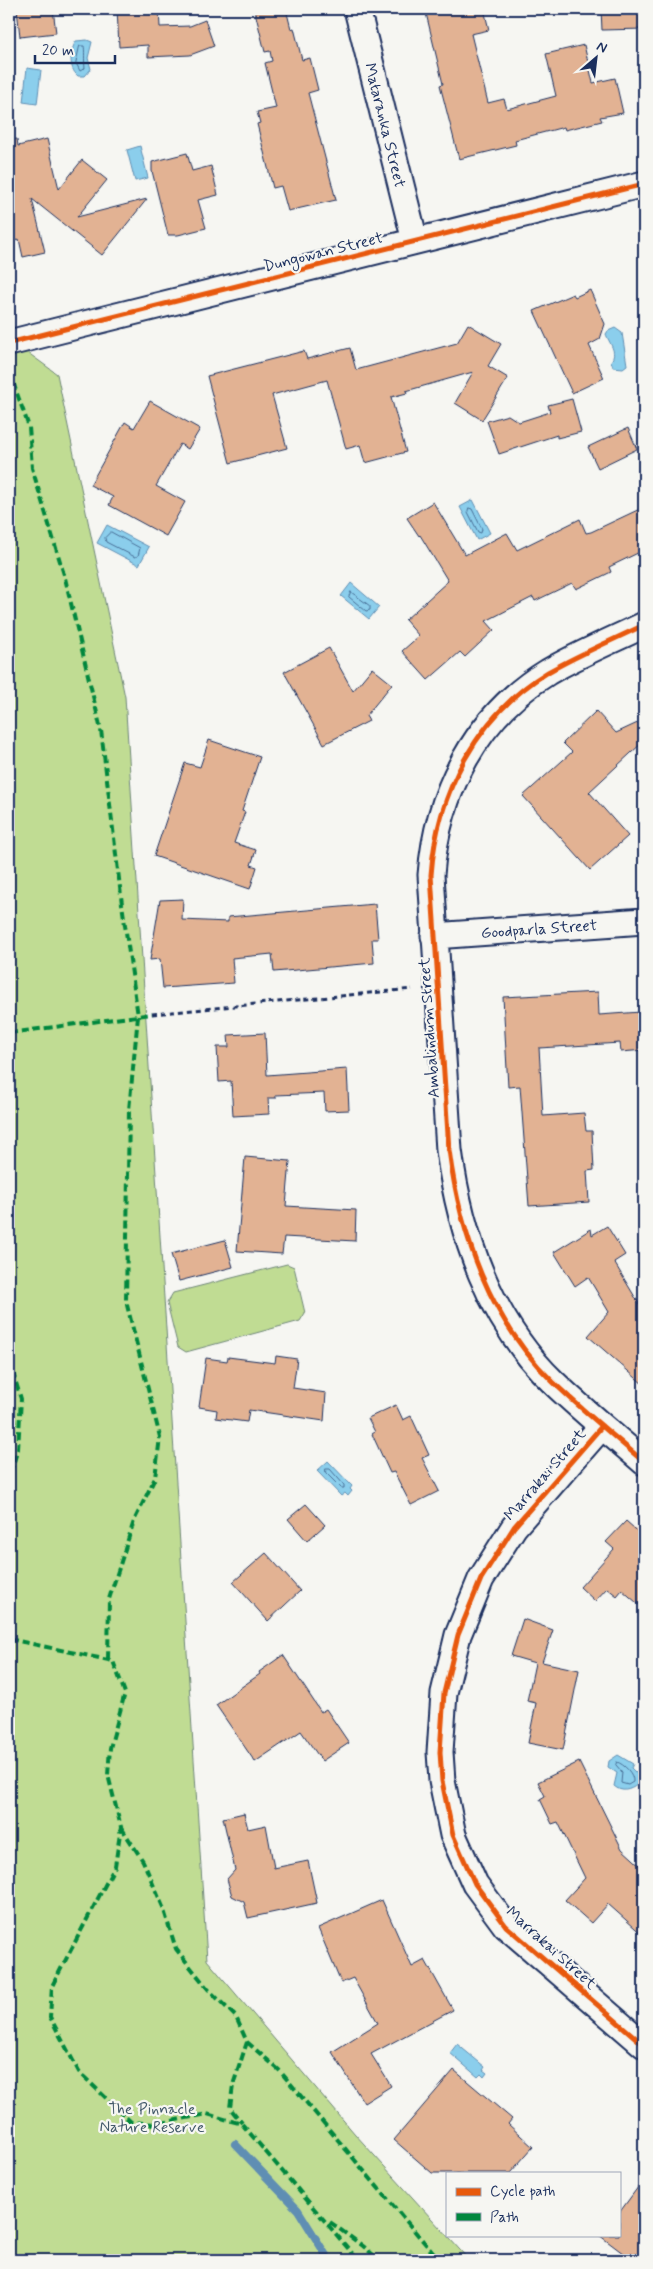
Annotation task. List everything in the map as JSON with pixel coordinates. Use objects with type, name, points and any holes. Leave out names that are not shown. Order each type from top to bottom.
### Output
[{"type":"street","name":"Mataranka Street","points":[[357,9],[415,241]]},
{"type":"street","name":"Dungowan Street","points":[[9,343],[644,184]]},
{"type":"street","name":"Ambalindum Street","points":[[644,625],[548,673],[510,701],[477,738],[453,781],[444,804],[433,852],[431,875],[449,1150],[454,1184],[470,1248],[496,1307],[532,1358],[552,1381],[644,1462]]},
{"type":"street","name":"Goodparla Street","points":[[434,936],[644,921]]},
{"type":"street","name":"Marrakai Street","points":[[602,1426],[514,1527],[482,1579],[458,1635],[444,1694],[440,1762],[442,1781],[454,1836],[475,1884],[506,1926],[644,2045]]},
{"type":"path","points":[[152,1014],[438,987]]},
{"type":"green space","name":"The Pinnacle Nature Reserve","points":[[9,339],[57,374],[125,697],[207,1960],[355,2134],[469,2260],[9,2260]]},
{"type":"green space","points":[[287,1264],[294,1267],[305,1313],[300,1321],[186,1352],[178,1347],[167,1303],[173,1293]]},
{"type":"water","points":[[87,40],[92,42],[88,58],[91,69],[85,76],[78,76],[71,64],[72,50],[76,41]]},
{"type":"water","points":[[27,68],[41,70],[37,104],[23,102]]},
{"type":"water","points":[[140,146],[148,178],[135,181],[127,150]]},
{"type":"water","points":[[615,328],[622,333],[627,365],[623,368],[613,367],[611,361],[614,354],[606,334]]},
{"type":"water","points":[[473,500],[490,533],[477,540],[460,507]]},
{"type":"water","points":[[107,525],[149,547],[139,565],[97,543]]},
{"type":"water","points":[[351,583],[379,607],[369,619],[341,596]]},
{"type":"water","points":[[328,1461],[352,1486],[350,1489],[352,1491],[348,1496],[345,1493],[341,1496],[317,1471]]},
{"type":"water","points":[[618,1755],[633,1764],[631,1768],[639,1776],[637,1785],[629,1789],[620,1790],[614,1786],[617,1773],[608,1767],[609,1761]]},
{"type":"water","points":[[457,2044],[485,2067],[483,2070],[487,2073],[484,2077],[481,2074],[478,2077],[450,2053]]},
{"type":"building","points":[[17,9],[53,9],[56,33],[20,37]]},
{"type":"building","points":[[117,9],[159,9],[160,27],[190,26],[205,20],[214,46],[190,55],[148,57],[148,45],[119,47]]},
{"type":"building","points":[[268,9],[286,9],[291,29],[294,28],[302,60],[310,58],[318,90],[308,93],[336,200],[288,211],[281,186],[273,188],[257,124],[260,123],[257,112],[276,108],[265,63],[272,61],[270,51],[265,52],[255,12]]},
{"type":"building","points":[[425,9],[484,9],[489,30],[471,34],[488,103],[504,99],[507,109],[556,96],[546,54],[584,45],[593,83],[615,78],[623,113],[600,117],[602,121],[565,130],[564,127],[515,140],[516,145],[459,159],[440,85],[443,84]]},
{"type":"building","points":[[601,9],[644,9],[644,29],[602,30]]},
{"type":"building","points":[[17,139],[18,146],[47,139],[59,189],[82,160],[107,180],[77,217],[147,199],[102,255],[32,199],[45,252],[23,257],[19,239],[9,244],[9,140]]},
{"type":"building","points":[[187,153],[192,171],[211,166],[218,195],[198,200],[206,228],[178,235],[168,235],[152,171],[152,162]]},
{"type":"building","points":[[590,290],[605,324],[600,339],[589,345],[604,378],[572,393],[534,311],[573,294],[575,297]]},
{"type":"building","points":[[468,324],[501,344],[488,366],[508,378],[482,420],[455,403],[473,372],[406,391],[407,393],[391,397],[406,452],[365,463],[360,445],[346,449],[327,380],[272,395],[287,448],[230,463],[207,376],[304,351],[307,359],[350,348],[356,370],[457,343]]},
{"type":"building","points":[[572,399],[581,432],[557,438],[557,435],[499,454],[487,421],[508,415],[519,422],[550,412],[548,405]]},
{"type":"building","points":[[150,401],[200,429],[188,449],[180,444],[156,486],[185,502],[166,536],[109,505],[113,497],[90,485],[125,422],[134,428]]},
{"type":"building","points":[[628,428],[637,449],[598,468],[588,447]]},
{"type":"building","points":[[433,502],[465,555],[507,533],[517,550],[580,519],[586,533],[591,532],[644,507],[644,550],[609,567],[611,572],[576,589],[572,583],[535,601],[533,597],[486,621],[494,630],[465,657],[460,652],[428,680],[402,651],[419,636],[405,620],[448,581],[420,535],[407,518]]},
{"type":"building","points":[[329,648],[353,691],[372,668],[392,684],[366,716],[369,721],[324,744],[284,672]]},
{"type":"building","points":[[596,711],[616,733],[644,720],[644,741],[589,792],[628,836],[590,870],[523,796],[572,752],[563,743]]},
{"type":"building","points":[[209,740],[260,757],[242,811],[245,812],[234,843],[256,850],[251,865],[257,867],[250,889],[154,856],[185,763],[200,767]]},
{"type":"building","points":[[183,899],[182,920],[228,922],[228,917],[375,904],[378,939],[372,939],[374,963],[274,972],[272,954],[232,958],[234,983],[163,988],[160,959],[150,960],[160,900]]},
{"type":"building","points":[[598,992],[599,1015],[641,1012],[644,1050],[621,1052],[620,1043],[539,1048],[543,1116],[584,1113],[586,1131],[592,1131],[594,1170],[587,1171],[589,1202],[529,1206],[520,1086],[508,1087],[503,997]]},
{"type":"building","points":[[265,1033],[267,1075],[347,1069],[349,1110],[325,1111],[324,1093],[276,1095],[276,1098],[268,1098],[269,1114],[233,1116],[231,1081],[219,1082],[217,1047],[229,1047],[228,1035]]},
{"type":"building","points":[[245,1157],[290,1161],[286,1206],[356,1210],[355,1241],[284,1237],[282,1254],[237,1251]]},
{"type":"building","points":[[607,1226],[625,1255],[614,1262],[644,1312],[644,1385],[588,1336],[609,1312],[588,1277],[575,1286],[554,1252],[591,1229],[592,1235]]},
{"type":"building","points":[[225,1240],[233,1267],[179,1281],[171,1254]]},
{"type":"building","points":[[276,1356],[297,1359],[293,1388],[326,1393],[324,1421],[249,1410],[247,1422],[216,1418],[217,1410],[199,1407],[206,1358],[227,1361],[228,1357],[275,1363]]},
{"type":"building","points":[[396,1405],[403,1420],[411,1416],[429,1455],[422,1458],[439,1491],[411,1505],[394,1472],[390,1473],[372,1434],[375,1432],[368,1418]]},
{"type":"building","points":[[306,1504],[325,1525],[307,1541],[288,1519]]},
{"type":"building","points":[[626,1521],[644,1537],[644,1609],[622,1590],[617,1596],[607,1588],[595,1601],[580,1587],[614,1549],[606,1542]]},
{"type":"building","points":[[266,1553],[300,1591],[268,1621],[233,1582]]},
{"type":"building","points":[[523,1619],[553,1630],[542,1662],[579,1670],[563,1750],[528,1743],[536,1703],[527,1701],[535,1663],[511,1656]]},
{"type":"building","points":[[283,1655],[321,1712],[326,1709],[349,1743],[322,1761],[301,1731],[255,1762],[216,1705]]},
{"type":"building","points":[[579,1762],[622,1849],[644,1869],[644,1936],[608,1904],[591,1923],[565,1900],[585,1878],[558,1822],[552,1824],[540,1799],[545,1796],[538,1782]]},
{"type":"building","points":[[244,1813],[248,1829],[266,1825],[274,1868],[308,1861],[317,1903],[248,1918],[244,1902],[232,1896],[227,1879],[235,1870],[223,1818]]},
{"type":"building","points":[[382,1900],[412,1967],[425,1960],[453,2010],[371,2054],[391,2086],[364,2103],[332,2052],[378,2023],[353,1978],[341,1983],[318,1928]]},
{"type":"building","points":[[454,2070],[512,2119],[508,2124],[533,2147],[511,2172],[432,2173],[394,2140]]},
{"type":"building","points":[[644,2179],[644,2260],[632,2260],[600,2236],[620,2236],[620,2212]]},
{"type":"waterway","points":[[235,2144],[298,2210],[329,2260]]},
{"type":"marked path","points":[[9,371],[29,427],[32,468],[65,578],[101,730],[138,1016],[129,1110],[126,1301],[160,1437],[155,1478],[134,1521],[109,1599],[108,1660]]},
{"type":"marked path","points":[[9,1033],[152,1014]]},
{"type":"marked path","points":[[9,1360],[21,1399],[18,1449],[9,1477]]},
{"type":"marked path","points":[[9,1639],[113,1661],[125,1693],[110,1748],[108,1775],[121,1827],[115,1866],[52,1986],[50,2017],[79,2072],[131,2122],[156,2124],[207,2114],[242,2124],[358,2260]]},
{"type":"marked path","points":[[121,1827],[143,1861],[163,1907],[176,1949],[208,1989],[236,2017],[247,2042],[233,2085],[230,2108],[242,2123]]},
{"type":"marked path","points":[[247,2042],[279,2070],[439,2260]]},
{"type":"marked path","points":[[330,2222],[379,2260]]},
{"type":"cycle path","points":[[9,343],[644,184]]},
{"type":"cycle path","points":[[644,625],[548,672],[523,690],[500,711],[481,734],[465,759],[452,786],[442,815],[431,875],[449,1150],[454,1182],[470,1244],[495,1304],[531,1358],[553,1382],[644,1462]]},
{"type":"cycle path","points":[[602,1426],[514,1527],[481,1579],[458,1635],[444,1693],[440,1752],[442,1781],[453,1835],[475,1884],[506,1926],[644,2045]]}]
